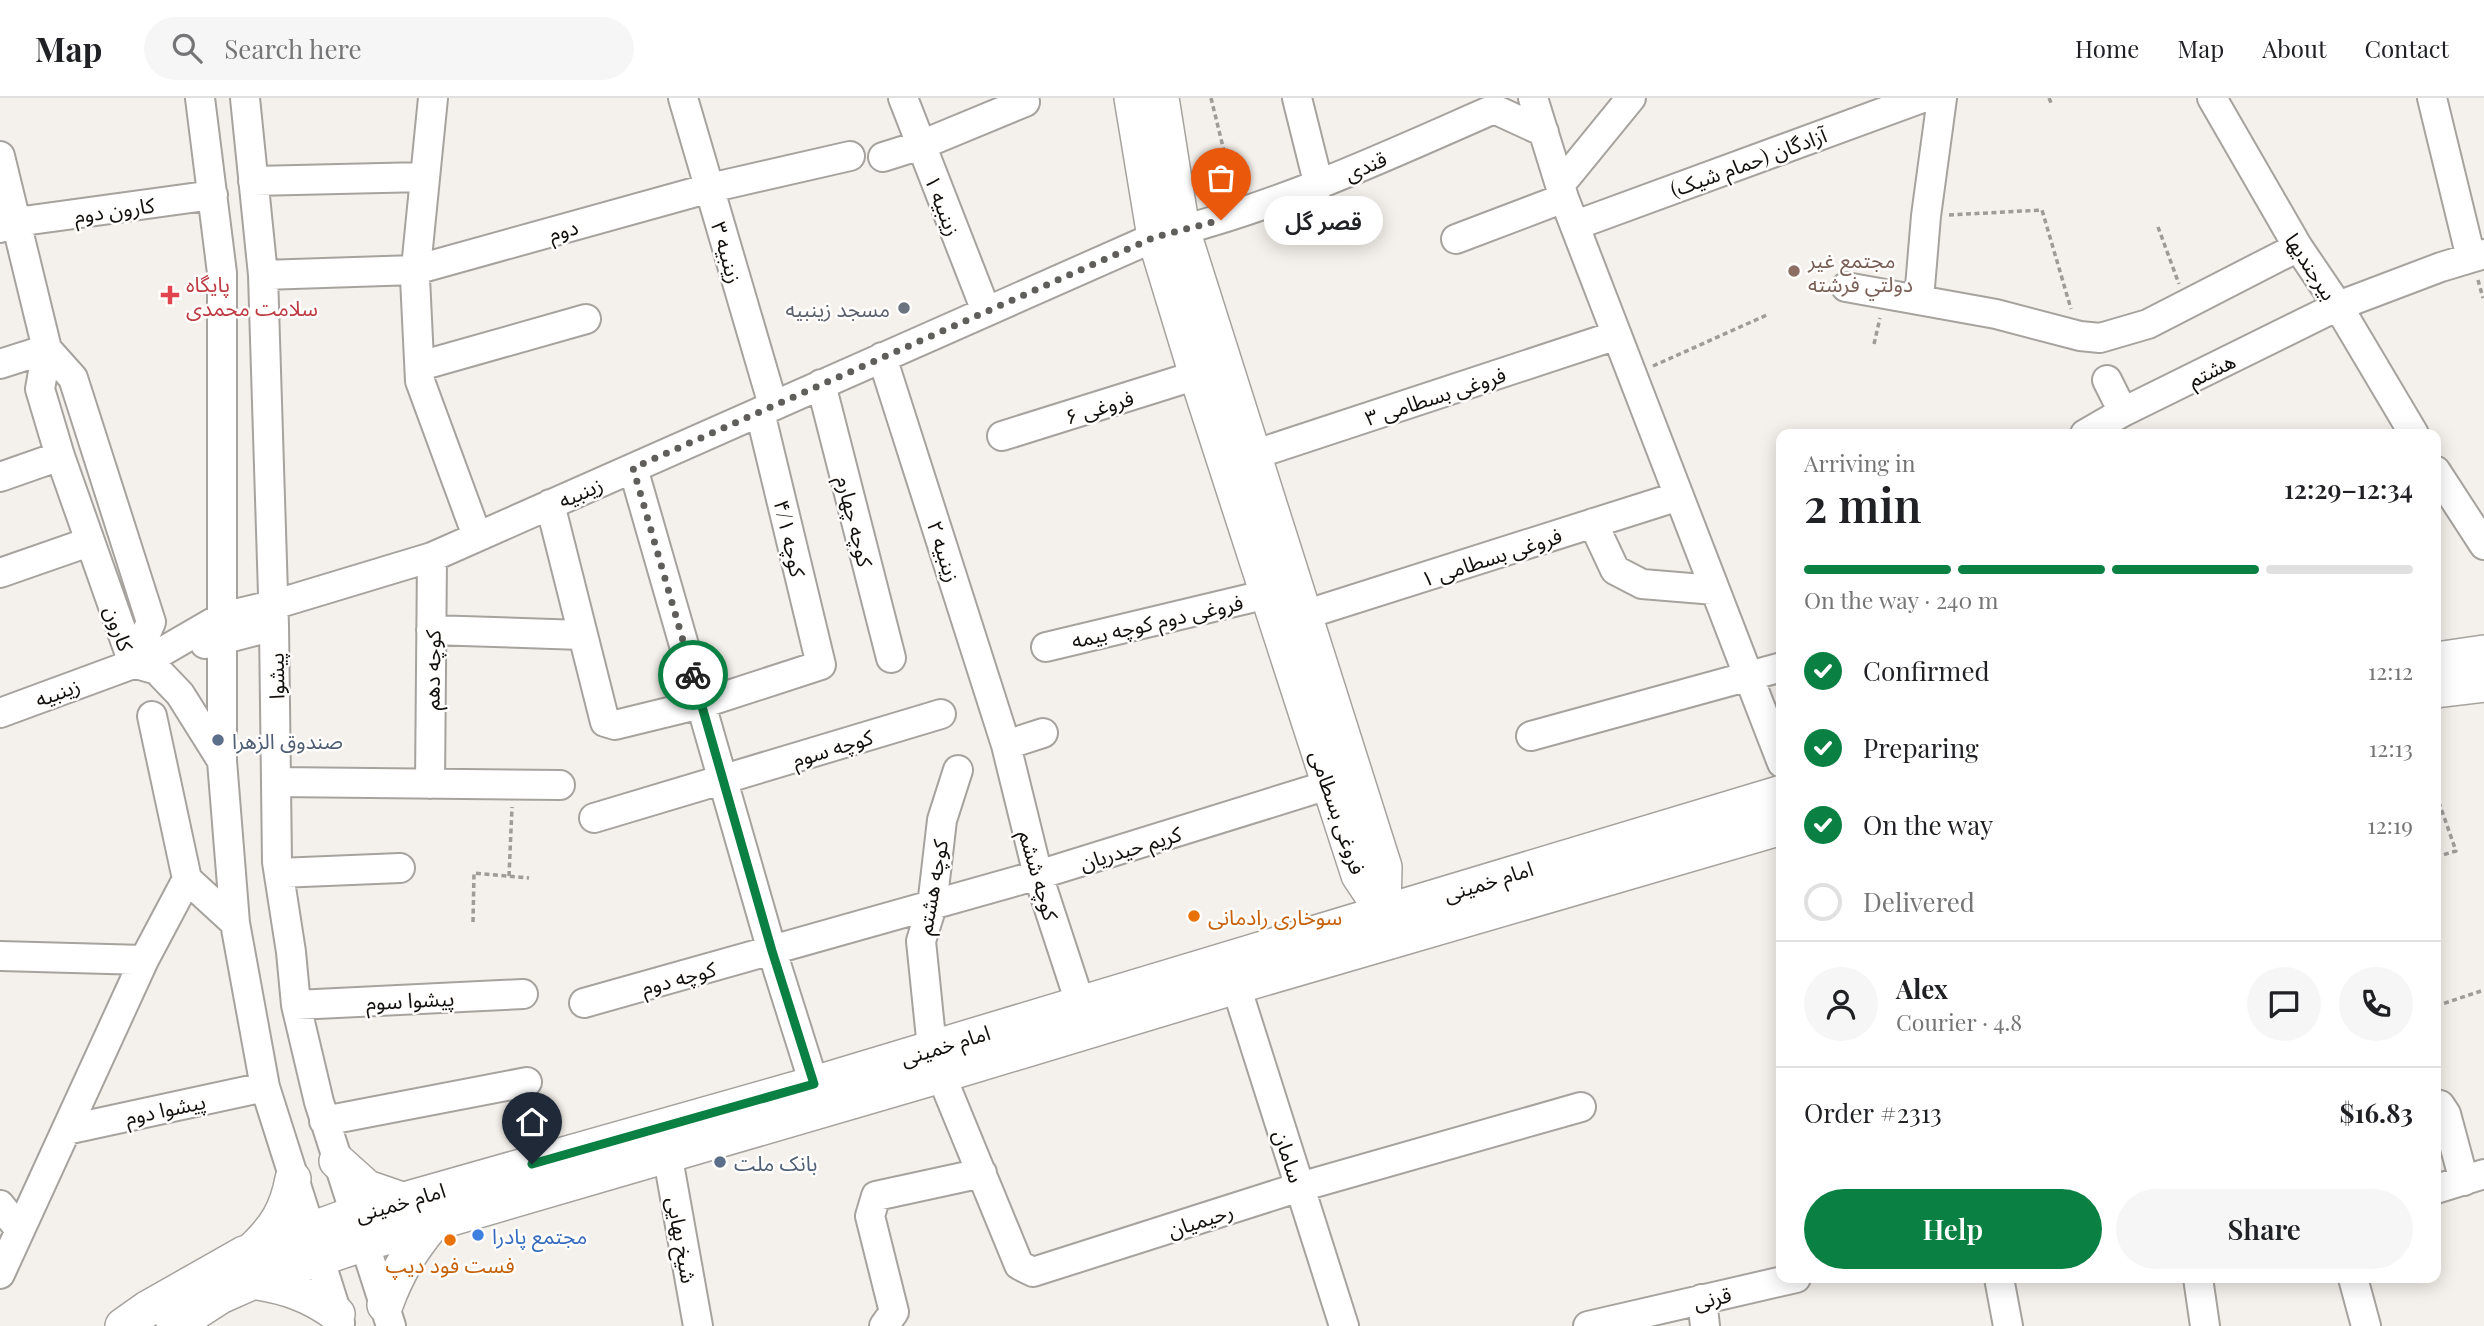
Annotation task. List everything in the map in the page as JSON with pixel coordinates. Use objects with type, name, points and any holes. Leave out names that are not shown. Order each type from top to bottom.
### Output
[{"type":"main road","name":"فروغی بسطامی","points":[[1132,98],[1169,234],[1197,375],[1359,876],[1387,926]]},
{"type":"main road","name":"فروغی بسطامی","points":[[1161,98],[1169,234],[1254,455],[1384,867],[1387,926]]},
{"type":"main road","points":[[2441,659],[2484,653]]},
{"type":"main road","points":[[2441,689],[2484,684]]},
{"type":"main road","name":"امام خمینی","points":[[123,1326],[147,1309],[252,1266],[360,1228],[402,1200],[665,1141],[936,1061],[1236,986],[1387,926],[1776,795]]},
{"type":"main road","name":"امام خمینی","points":[[360,1228],[432,1224],[665,1141],[814,1084],[936,1061],[1080,1003],[1776,829]]},
{"type":"main road","points":[[337,1161],[367,1188],[402,1200]]},
{"type":"main road","points":[[293,1179],[289,1202],[252,1266],[309,1295],[339,1320]]},
{"type":"main road","points":[[388,1316],[395,1278],[406,1257],[432,1224]]},
{"type":"main road","name":"امام خمینی","points":[[174,1326],[220,1296],[252,1266]]},
{"type":"street","points":[[201,98],[222,273],[222,761],[235,923],[264,1087],[339,1320]]},
{"type":"street","name":"پیشوا","points":[[245,98],[262,275],[274,616],[279,873],[296,1005],[324,1122],[388,1316]]},
{"type":"street","points":[[433,98],[415,271],[420,374],[477,537]]},
{"type":"street","name":"زینبیه ۳","points":[[683,98],[710,188],[767,408]]},
{"type":"street","name":"زینبیه ۱","points":[[903,98],[986,311]]},
{"type":"street","points":[[1297,98],[1319,186]]},
{"type":"street","points":[[1533,98],[1562,192],[1776,747]]},
{"type":"street","points":[[1456,239],[1562,192],[1631,98]]},
{"type":"street","name":"آزادگان (حمام شیک)","points":[[1576,225],[1882,104],[1922,98]]},
{"type":"street","points":[[1919,299],[1926,216],[1942,98]]},
{"type":"street","name":"بیرجندیها","points":[[2212,98],[2298,247],[2338,306],[2411,429]]},
{"type":"street","points":[[2432,98],[2478,256]]},
{"type":"street","points":[[883,157],[921,145],[1025,102]]},
{"type":"street","name":"قندی","points":[[1169,234],[1240,215],[1319,186],[1498,104],[1544,132]]},
{"type":"street","name":"کارون","points":[[0,156],[8,225],[47,349],[74,378],[151,622],[143,660]]},
{"type":"street","name":"دوم","points":[[415,271],[710,188],[850,156]]},
{"type":"street","points":[[253,181],[424,177]]},
{"type":"street","name":"کارون دوم","points":[[8,225],[213,195]]},
{"type":"street","name":"زینبیه","points":[[0,713],[222,628],[274,616],[432,557],[986,311],[1169,234]]},
{"type":"street","points":[[1846,287],[1996,314],[2080,337],[2100,338],[2148,324],[2298,247]]},
{"type":"street","name":"هشتم","points":[[2094,429],[2338,306],[2478,256]]},
{"type":"street","points":[[262,275],[415,271]]},
{"type":"street","points":[[420,374],[586,319]]},
{"type":"street","name":"فروغی بسطامی ۳","points":[[1254,455],[1617,335]]},
{"type":"street","points":[[0,364],[47,349]]},
{"type":"street","name":"کارون","points":[[47,349],[40,389],[60,456],[89,542],[143,660]]},
{"type":"street","name":"زینبیه ۲","points":[[882,357],[1006,745]]},
{"type":"street","name":"فروغی ۶","points":[[1002,436],[1197,375]]},
{"type":"street","points":[[2107,380],[2123,412]]},
{"type":"street","name":"کوچه چهارم","points":[[821,384],[891,658]]},
{"type":"street","name":"کوچه ۴/۱","points":[[701,704],[821,665],[767,408]]},
{"type":"street","points":[[0,477],[60,456]]},
{"type":"street","points":[[633,468],[772,951],[814,1084]]},
{"type":"street","points":[[2441,479],[2484,545]]},
{"type":"street","name":"فروغی بسطامی ۱","points":[[1304,615],[1679,496]]},
{"type":"street","points":[[550,504],[605,722],[615,725],[701,704]]},
{"type":"street","points":[[1593,523],[1615,570],[1642,584],[1715,590]]},
{"type":"street","points":[[0,573],[89,542]]},
{"type":"street","name":"کوچه دهم","points":[[429,783],[432,557]]},
{"type":"street","name":"فروغی دوم کوچه بیمه","points":[[1046,647],[1268,593]]},
{"type":"street","points":[[431,630],[582,635]]},
{"type":"street","points":[[143,660],[157,670],[180,694],[222,761]]},
{"type":"street","points":[[1531,736],[1776,668]]},
{"type":"street","name":"کوچه سوم","points":[[723,779],[940,714]]},
{"type":"street","points":[[152,716],[187,878],[235,923]]},
{"type":"street","points":[[1006,745],[1043,733]]},
{"type":"street","name":"کوچه ششم","points":[[1006,745],[1038,875],[1080,1003]]},
{"type":"street","name":"کوچه هشتم","points":[[936,1061],[921,941],[932,906],[942,820],[958,770]]},
{"type":"street","points":[[594,818],[723,779]]},
{"type":"street","points":[[277,782],[560,785]]},
{"type":"street","name":"کریم حیدریان","points":[[932,906],[1328,785]]},
{"type":"street","points":[[279,873],[400,868]]},
{"type":"street","points":[[0,1274],[144,960],[187,878]]},
{"type":"street","name":"کوچه دوم","points":[[584,1003],[932,906]]},
{"type":"street","points":[[0,956],[144,960]]},
{"type":"street","name":"سامان","points":[[1236,986],[1344,1326]]},
{"type":"street","name":"پیشوا سوم","points":[[296,1005],[523,994]]},
{"type":"street","name":"رحیمیان","points":[[936,1061],[1019,1265],[1033,1272],[1300,1187],[1581,1107]]},
{"type":"street","points":[[324,1122],[527,1082]]},
{"type":"street","name":"پیشوا دوم","points":[[66,1130],[264,1087]]},
{"type":"street","points":[[2441,1106],[2474,1177],[2441,1187]]},
{"type":"street","name":"شیخ بهایی","points":[[665,1141],[698,1326]]},
{"type":"street","points":[[884,1326],[894,1312],[870,1216],[876,1196],[982,1173]]},
{"type":"street","points":[[0,1205],[20,1230]]},
{"type":"street","name":"قرنی","points":[[1588,1326],[1703,1313],[1783,1283]]},
{"type":"street","points":[[2000,1283],[2008,1326]]},
{"type":"street","points":[[2199,1283],[2205,1326]]},
{"type":"street","points":[[2354,1283],[2366,1326]]},
{"type":"path","points":[[1211,98],[1240,215]]},
{"type":"path","points":[[2049,98],[2052,105]]},
{"type":"path","points":[[1926,216],[2042,210],[2080,337]]},
{"type":"path","points":[[2158,227],[2186,303]]},
{"type":"path","points":[[1632,376],[1769,314]]},
{"type":"path","points":[[509,876],[513,784]]},
{"type":"path","points":[[2441,808],[2456,851],[2441,856]]},
{"type":"path","points":[[472,922],[474,873],[529,878]]},
{"type":"path","points":[[2441,1004],[2482,991]]},
{"type":"way so far","points":[[693,675],[633,468],[1155,237],[1221,220]]},
{"type":"place","name":"قصر گل","points":[[1221,220]]},
{"type":"place","name":"مجتمع غير دولتي فرشته","points":[[1794,271]]},
{"type":"place","name":"پایگاه سلامت محمدی","points":[[170,295]]},
{"type":"place","name":"مسجد زینبیه","points":[[904,308]]},
{"type":"place","name":"صندوق الزهرا","points":[[218,740]]},
{"type":"place","name":"سوخاری رادمانی","points":[[1194,916]]},
{"type":"place","name":"بانک ملت","points":[[720,1162]]},
{"type":"place","name":"مجتمع پادرا","points":[[478,1235]]},
{"type":"place","name":"فست فود دیپ","points":[[450,1240]]},
{"type":"route","points":[[532,1164],[814,1084],[772,951],[693,675]]}]
